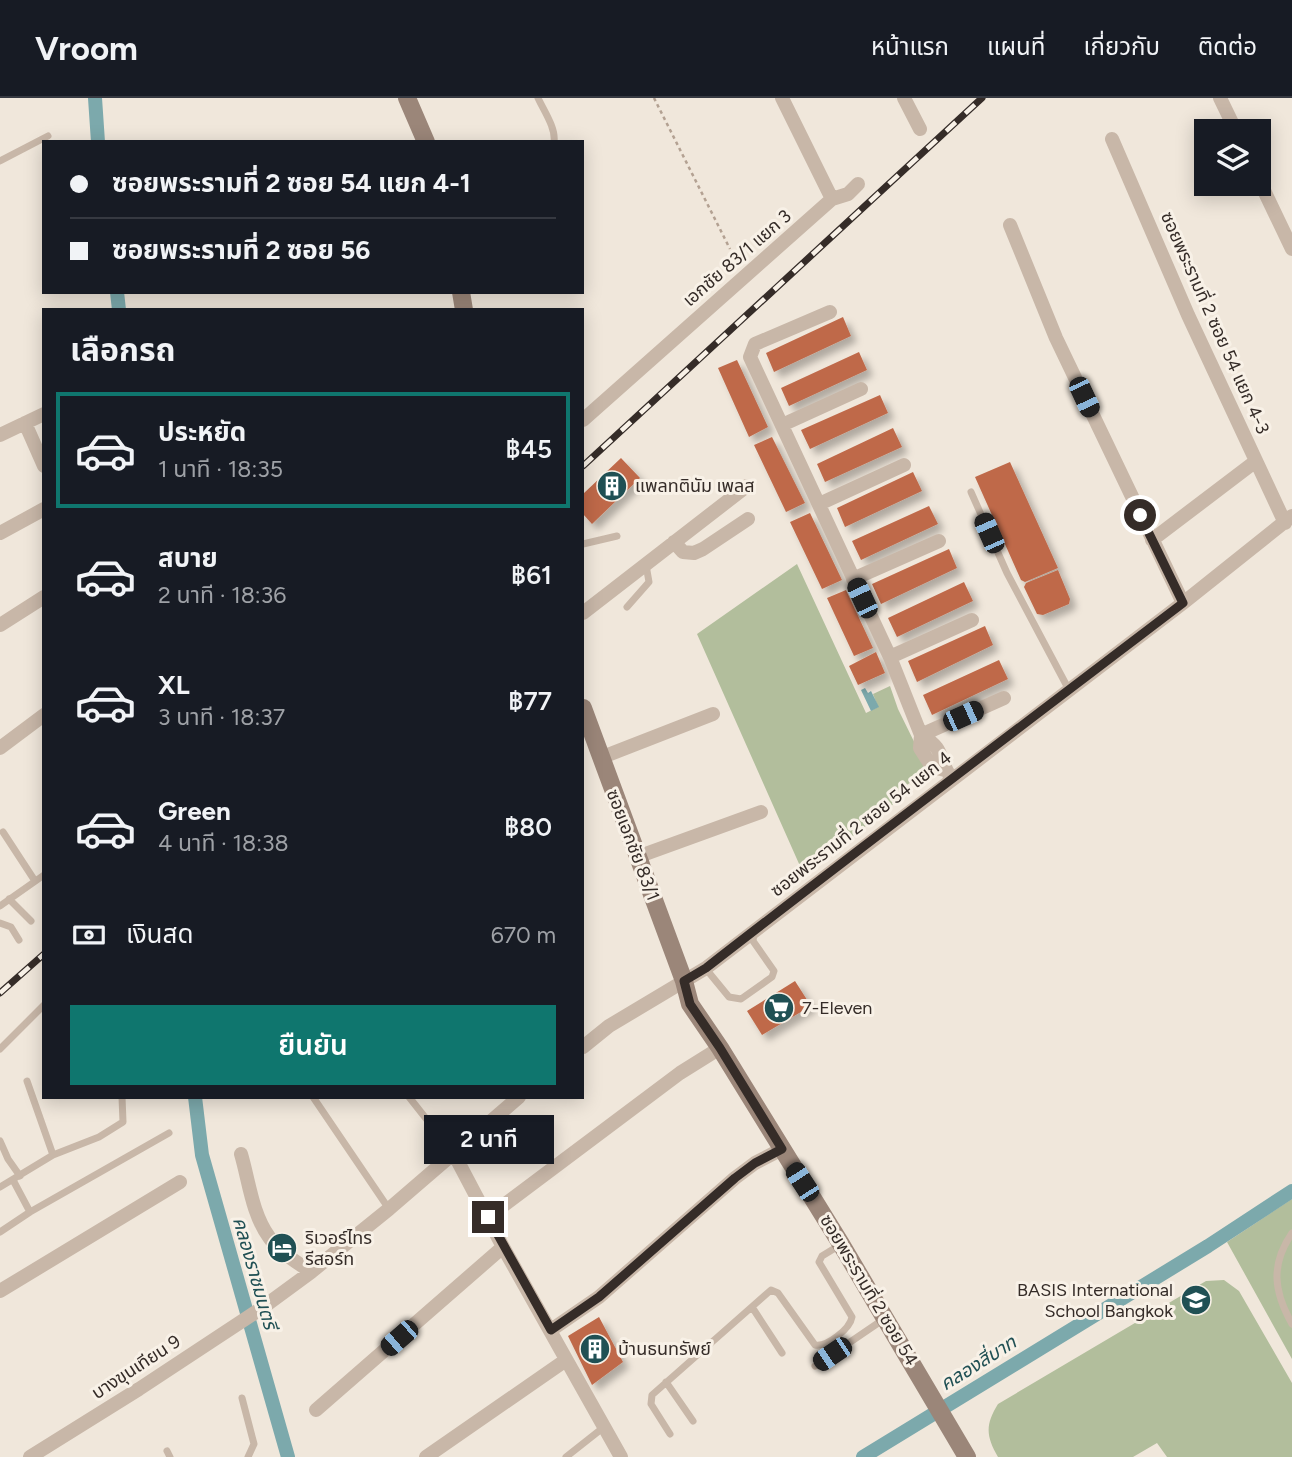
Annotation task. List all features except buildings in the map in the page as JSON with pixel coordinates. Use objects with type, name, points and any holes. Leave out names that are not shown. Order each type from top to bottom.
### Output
[{"type":"street","points":[[407,98],[425,140]]},
{"type":"street","points":[[782,98],[832,200]]},
{"type":"street","points":[[904,98],[920,129]]},
{"type":"street","points":[[1220,98],[1230,119]]},
{"type":"street","name":"ซอยพระรามที่ 2 ซอย 54 แยก 4-3","points":[[1112,139],[1188,315],[1256,461],[1288,519]]},
{"type":"street","name":"เอกชัย 83/1 แยก 3","points":[[584,419],[832,200],[848,194],[858,184]]},
{"type":"street","points":[[1266,196],[1292,250]]},
{"type":"street","points":[[1010,225],[1056,338],[1183,603]]},
{"type":"street","points":[[830,312],[755,344],[751,362],[890,657],[921,734],[932,741],[944,758],[948,774]]},
{"type":"street","points":[[782,425],[861,389]]},
{"type":"street","points":[[0,435],[42,415]]},
{"type":"street","points":[[25,423],[42,461]]},
{"type":"street","points":[[1152,540],[1256,461]]},
{"type":"street","points":[[819,504],[904,465]]},
{"type":"street","points":[[584,612],[747,486]]},
{"type":"street","points":[[0,533],[42,510]]},
{"type":"street","points":[[674,542],[683,552],[694,553],[748,519]]},
{"type":"street","name":"ซอยพระรามที่ 2 ซอย 54 แยก 4","points":[[584,1046],[609,1026],[706,968],[825,878],[948,774],[1069,690],[1288,519]]},
{"type":"street","points":[[853,579],[939,541]]},
{"type":"street","points":[[0,625],[42,598]]},
{"type":"street","points":[[890,657],[972,620]]},
{"type":"street","points":[[921,734],[1004,698]]},
{"type":"street","name":"ซอยเอกชัย 83/1","points":[[584,711],[684,981]]},
{"type":"street","points":[[600,758],[713,714]]},
{"type":"street","points":[[0,748],[42,716]]},
{"type":"street","points":[[637,857],[761,812]]},
{"type":"street","name":"ซอยพระรามที่ 2 ซอย 54","points":[[684,981],[690,1004],[841,1244],[967,1457]]},
{"type":"street","points":[[488,1217],[680,1073],[720,1048]]},
{"type":"street","name":"บางขุนเทียน 9","points":[[30,1457],[224,1333],[312,1272],[517,1099]]},
{"type":"street","points":[[551,1330],[599,1297],[735,1178],[755,1163],[782,1149]]},
{"type":"street","points":[[241,1154],[258,1219],[269,1237],[283,1251],[312,1272]]},
{"type":"street","points":[[454,1154],[621,1457]]},
{"type":"street","points":[[0,1291],[180,1182]]},
{"type":"street","points":[[316,1410],[503,1247]]},
{"type":"street","points":[[426,1457],[566,1360]]},
{"type":"lane","points":[[538,98],[554,140]]},
{"type":"lane","points":[[0,161],[48,136]]},
{"type":"lane","points":[[971,492],[1013,584],[1069,690]]},
{"type":"lane","points":[[584,544],[617,536]]},
{"type":"lane","points":[[626,607],[649,582],[645,564]]},
{"type":"lane","points":[[3,832],[34,881]]},
{"type":"lane","points":[[0,906],[42,876]]},
{"type":"lane","points":[[9,899],[31,921]]},
{"type":"lane","points":[[0,923],[11,927],[19,940]]},
{"type":"lane","points":[[706,968],[729,997],[734,999],[741,999],[772,976],[774,971],[753,941],[754,930]]},
{"type":"lane","points":[[0,1049],[42,1007]]},
{"type":"lane","points":[[27,1082],[53,1155]]},
{"type":"lane","points":[[0,1187],[53,1155],[114,1130],[123,1122],[122,1099]]},
{"type":"lane","points":[[314,1099],[389,1209]]},
{"type":"lane","points":[[411,1099],[454,1154]]},
{"type":"lane","points":[[0,1233],[30,1212],[169,1133]]},
{"type":"lane","points":[[0,1141],[30,1212]]},
{"type":"lane","points":[[1292,1233],[1282,1248],[1276,1271],[1277,1290],[1292,1324]]},
{"type":"lane","points":[[670,1434],[650,1401],[652,1395],[771,1290],[775,1290],[815,1345],[824,1345],[850,1325],[853,1320],[819,1262],[820,1258],[841,1244]]},
{"type":"lane","points":[[752,1307],[782,1353]]},
{"type":"lane","points":[[815,1366],[885,1318]]},
{"type":"lane","points":[[666,1382],[692,1420]]},
{"type":"lane","points":[[242,1398],[254,1444],[248,1457]]},
{"type":"lane","points":[[566,1457],[604,1427]]},
{"type":"path","points":[[654,98],[730,249]]},
{"type":"green space","points":[[797,564],[866,713],[878,707],[873,694],[890,686],[927,772],[902,788],[905,795],[804,875],[697,634]]},
{"type":"green space","points":[[1292,1199],[1292,1359],[1227,1242]]},
{"type":"green space","name":"BASIS International School Bangkok","points":[[1224,1280],[1239,1291],[1292,1383],[1292,1457],[1167,1457],[1157,1443],[1133,1457],[998,1457],[989,1437],[989,1424],[998,1404],[1206,1281]]},
{"type":"water","points":[[865,688],[868,693],[871,691],[879,707],[871,711],[861,690]]},
{"type":"waterway","name":"คลองราชมนตรี","points":[[95,98],[98,140]]},
{"type":"waterway","name":"คลองราชมนตรี","points":[[117,294],[119,308]]},
{"type":"waterway","name":"คลองราชมนตรี","points":[[195,1099],[202,1155],[288,1457]]},
{"type":"waterway","name":"คลองสี่บาท","points":[[863,1457],[1208,1246],[1292,1191]]},
{"type":"railway","points":[[584,465],[982,98]]},
{"type":"railway","points":[[0,993],[42,956]]},
{"type":"place","name":"แพลทตินัม เพลส","points":[[612,486]]},
{"type":"place","name":"7-Eleven","points":[[779,1008]]},
{"type":"place","name":"ริเวอร์ไทร รีสอร์ท","points":[[282,1248]]},
{"type":"place","name":"BASIS International School Bangkok","points":[[1196,1300]]},
{"type":"place","name":"บ้านธนทรัพย์","points":[[595,1349]]},
{"type":"route","points":[[488,1217],[551,1330],[599,1297],[735,1178],[755,1163],[782,1149],[690,1004],[684,981],[706,968],[825,878],[951,778],[1183,603],[1140,515]]}]
